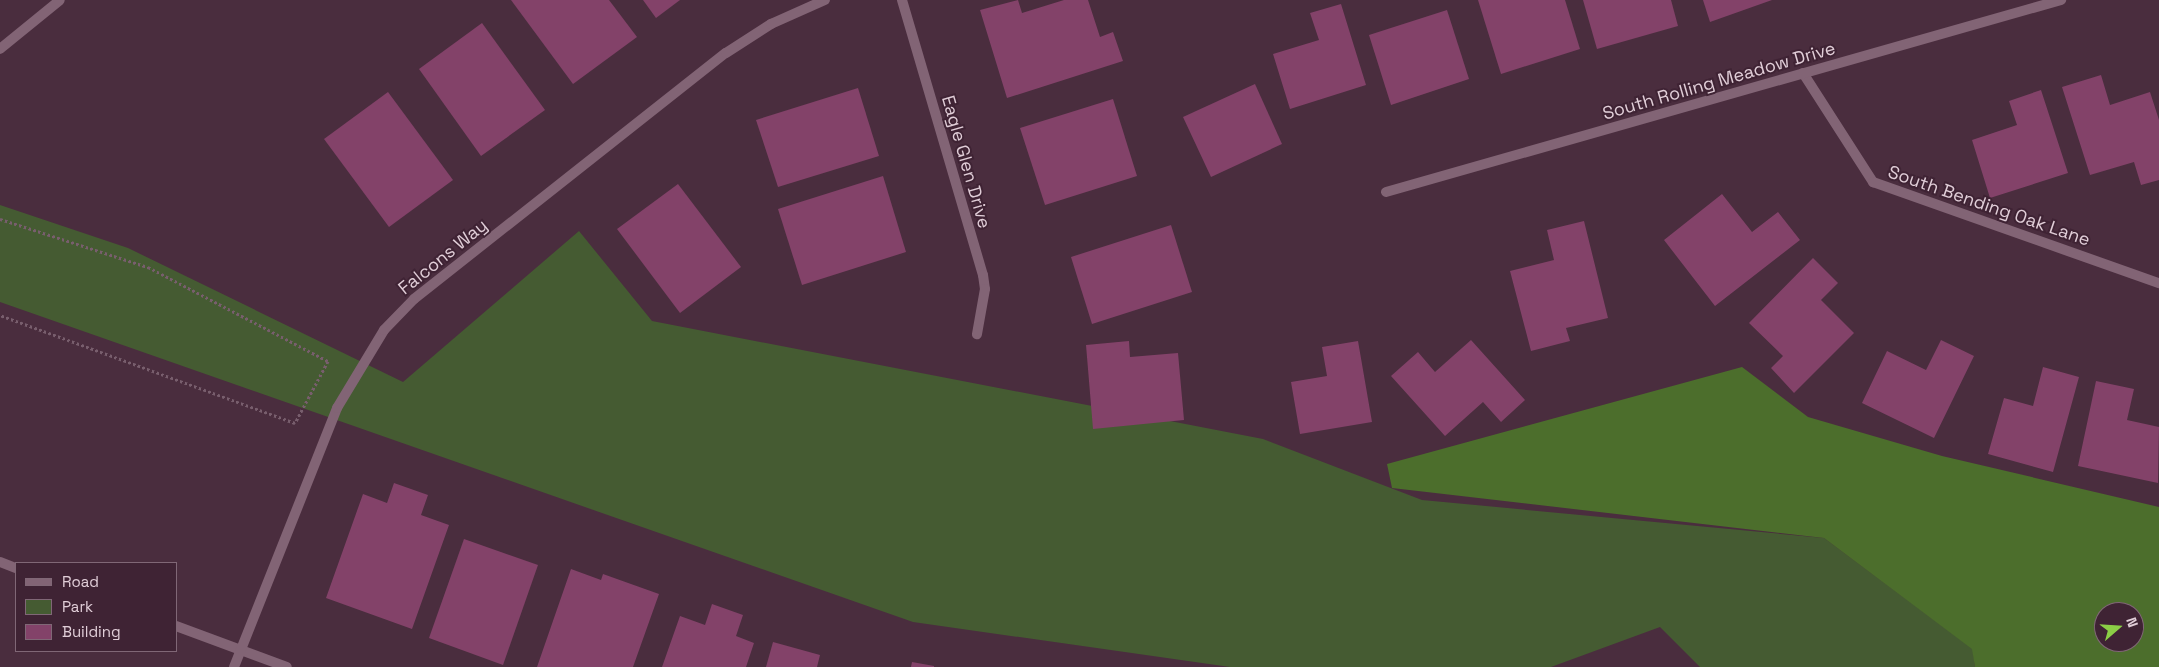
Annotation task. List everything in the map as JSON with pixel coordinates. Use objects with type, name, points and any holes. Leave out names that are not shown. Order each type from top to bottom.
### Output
[{"type":"street","points":[[0,49],[60,0]]},
{"type":"street","name":"Falcons Way","points":[[234,667],[337,408],[384,330],[414,299],[726,54],[771,24],[825,0]]},
{"type":"street","name":"Eagle Glen Drive","points":[[902,0],[983,275],[985,289],[977,334]]},
{"type":"street","name":"South Rolling Meadow Drive","points":[[1386,192],[2061,0]]},
{"type":"street","name":"South Bending Oak Lane","points":[[1804,74],[1873,182],[2159,283]]},
{"type":"street","points":[[0,562],[15,568]]},
{"type":"street","points":[[178,627],[287,667]]},
{"type":"path","points":[[0,219],[148,267],[328,361],[295,423],[0,315]]},
{"type":"green space","points":[[0,205],[128,248],[403,382],[579,231],[652,321],[1263,439],[1422,500],[1824,538],[1973,649],[1975,667],[1700,667],[1660,627],[1551,667],[1230,667],[913,622],[0,302]]},
{"type":"green space","points":[[1742,367],[1808,417],[1942,456],[2159,507],[2159,667],[1975,667],[1972,649],[1824,538],[1392,488],[1387,464]]},
{"type":"building","points":[[511,0],[609,0],[637,37],[573,84]]},
{"type":"building","points":[[643,0],[680,0],[656,18]]},
{"type":"building","points":[[1018,0],[1022,13],[1064,0],[1088,0],[1100,37],[1113,32],[1123,61],[1007,98],[980,10]]},
{"type":"building","points":[[1478,0],[1565,0],[1580,49],[1501,74]]},
{"type":"building","points":[[1583,0],[1671,0],[1678,26],[1597,49]]},
{"type":"building","points":[[1703,0],[1772,0],[1710,22]]},
{"type":"building","points":[[1341,4],[1366,85],[1290,109],[1273,54],[1319,40],[1310,13]]},
{"type":"building","points":[[1447,10],[1469,79],[1391,105],[1369,35]]},
{"type":"building","points":[[482,23],[545,110],[481,156],[419,69]]},
{"type":"building","points":[[2101,75],[2110,105],[2150,92],[2159,120],[2159,180],[2141,185],[2134,162],[2090,175],[2062,87]]},
{"type":"building","points":[[1255,84],[1282,144],[1211,177],[1183,117]]},
{"type":"building","points":[[858,88],[879,156],[778,187],[756,120]]},
{"type":"building","points":[[2041,90],[2068,173],[1990,198],[1972,140],[2017,125],[2009,101]]},
{"type":"building","points":[[388,92],[453,180],[389,227],[324,139]]},
{"type":"building","points":[[1113,99],[1137,176],[1045,205],[1020,128]]},
{"type":"building","points":[[883,176],[906,252],[802,285],[778,209]]},
{"type":"building","points":[[678,184],[741,267],[680,313],[617,229]]},
{"type":"building","points":[[1722,194],[1752,232],[1778,212],[1800,240],[1715,306],[1664,240]]},
{"type":"building","points":[[1584,221],[1608,318],[1566,328],[1570,341],[1531,351],[1510,271],[1554,260],[1547,230]]},
{"type":"building","points":[[1171,225],[1192,292],[1092,324],[1071,257]]},
{"type":"building","points":[[1813,258],[1838,283],[1821,300],[1854,333],[1794,393],[1771,368],[1783,356],[1749,323]]},
{"type":"building","points":[[1471,340],[1525,400],[1501,422],[1483,402],[1445,436],[1391,376],[1418,352],[1435,372]]},
{"type":"building","points":[[1941,340],[1974,356],[1934,438],[1862,403],[1887,351],[1926,370]]},
{"type":"building","points":[[1129,341],[1130,357],[1178,353],[1184,420],[1093,429],[1086,345]]},
{"type":"building","points":[[1358,341],[1372,422],[1300,434],[1291,382],[1327,376],[1322,347]]},
{"type":"building","points":[[2043,367],[2079,377],[2053,472],[1988,454],[2004,398],[2033,406]]},
{"type":"building","points":[[2096,381],[2134,389],[2127,420],[2159,427],[2158,483],[2078,466]]},
{"type":"building","points":[[394,483],[428,495],[421,515],[449,525],[412,629],[326,598],[363,494],[387,503]]},
{"type":"building","points":[[464,539],[538,565],[503,665],[429,638]]},
{"type":"building","points":[[571,569],[601,580],[603,574],[659,594],[633,667],[537,667]]},
{"type":"building","points":[[712,604],[743,615],[736,636],[754,643],[746,667],[662,667],[680,616],[705,625]]},
{"type":"building","points":[[773,642],[820,655],[817,667],[766,667]]},
{"type":"building","points":[[912,662],[934,666],[934,667],[911,667]]}]
